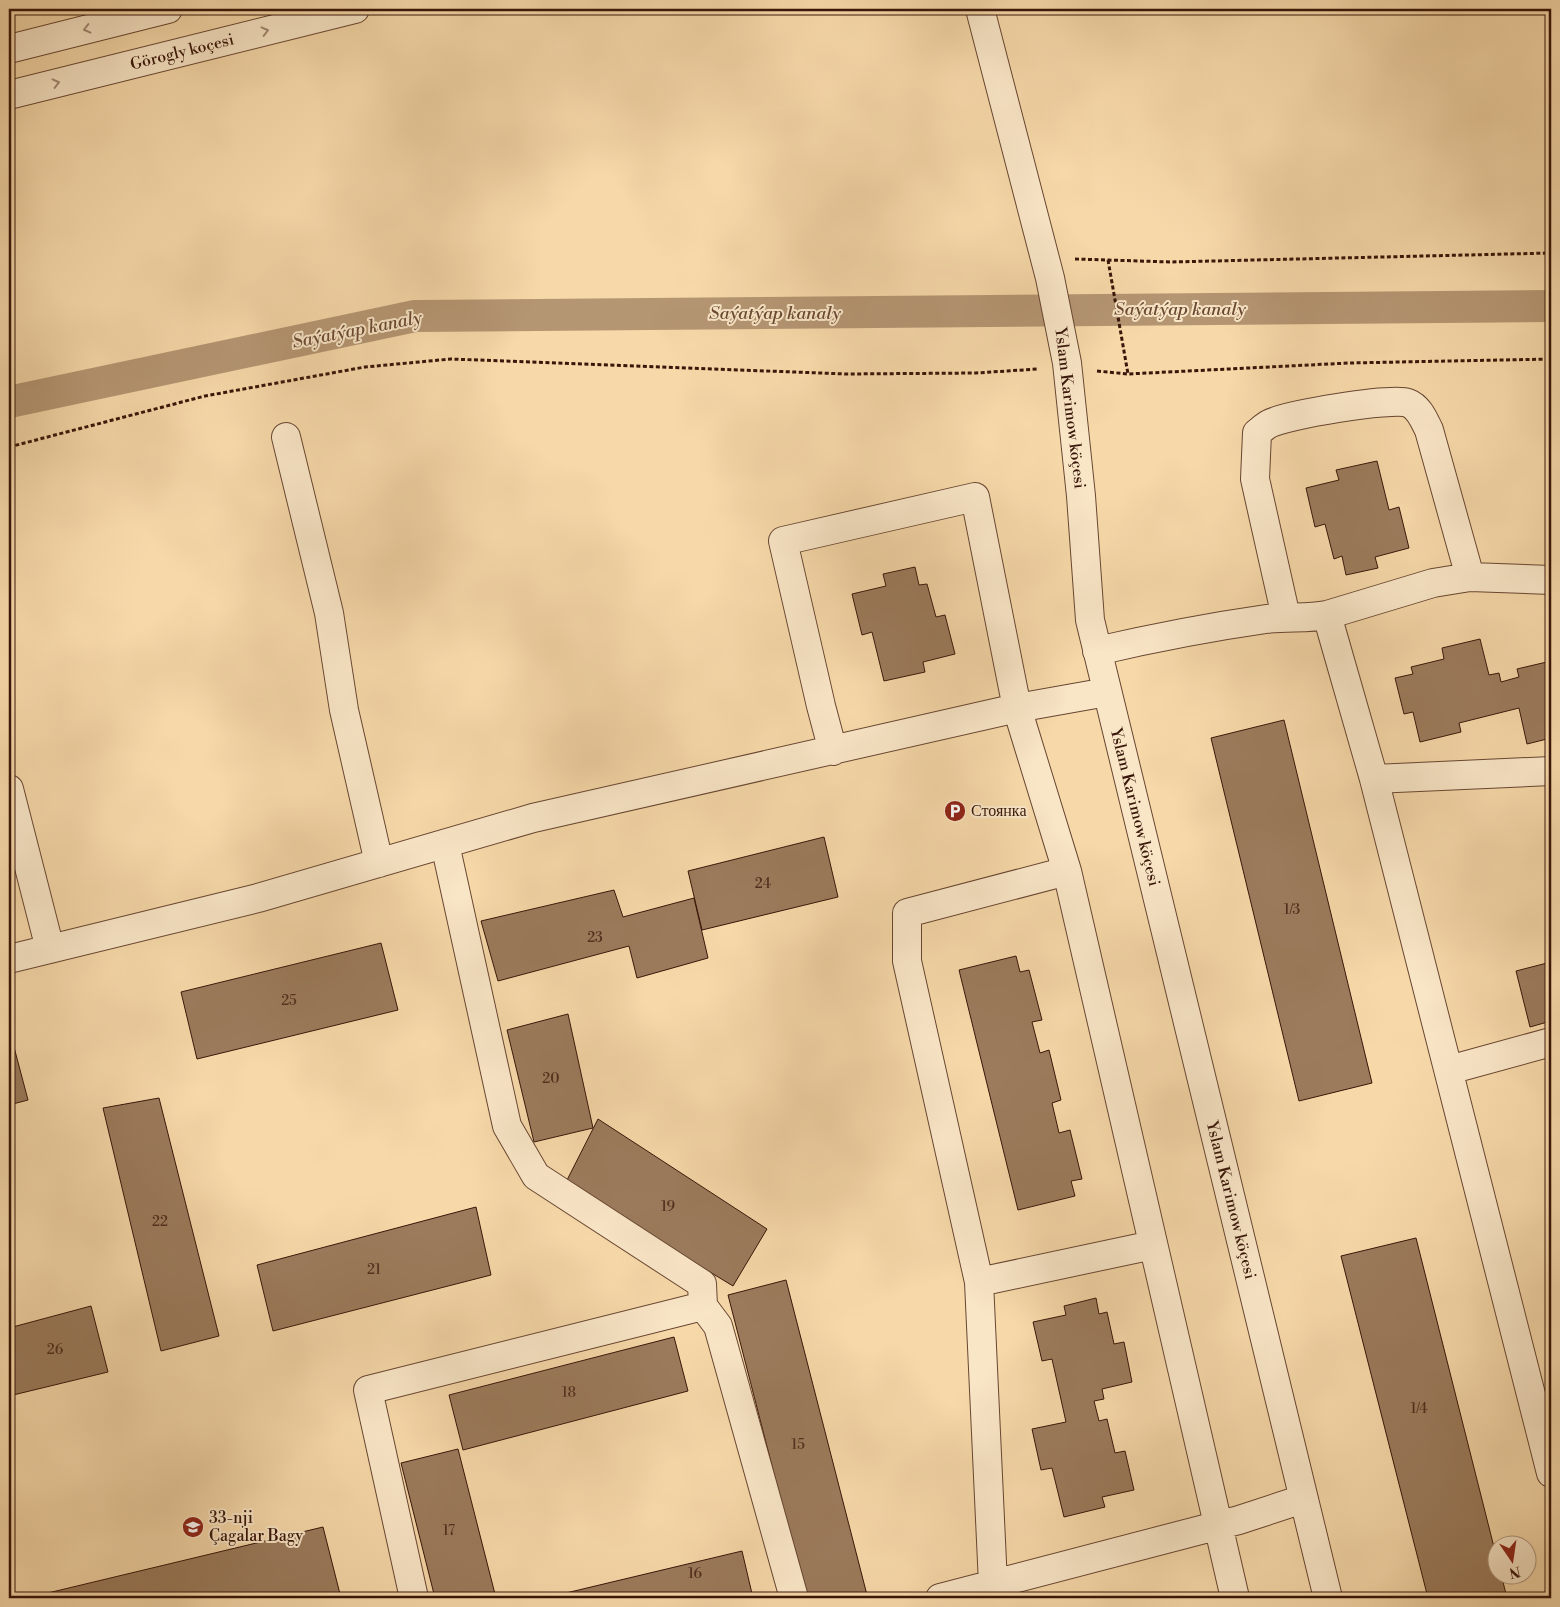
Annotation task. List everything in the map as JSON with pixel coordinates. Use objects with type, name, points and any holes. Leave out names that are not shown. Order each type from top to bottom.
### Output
[{"type":"street","points":[[9,49],[168,9]]},
{"type":"street","name":"Görogly koçesi","points":[[9,95],[355,9]]},
{"type":"street","name":"Yslam Karimow köçesi","points":[[980,9],[1047,268],[1068,365],[1081,496],[1090,620],[1328,1598]]},
{"type":"street","points":[[1286,617],[1255,479],[1257,433],[1269,424],[1286,418],[1389,401],[1408,404],[1419,411],[1429,430],[1470,577]]},
{"type":"street","points":[[286,437],[329,613],[344,710],[379,863]]},
{"type":"street","points":[[834,751],[821,706],[783,541],[975,497],[1017,708],[1066,871],[1235,1598]]},
{"type":"street","points":[[1097,651],[1154,638],[1286,617],[1311,618],[1433,583],[1470,577],[1551,580]]},
{"type":"street","points":[[1327,614],[1374,779],[1551,1473]]},
{"type":"street","points":[[9,959],[258,898],[533,818],[1017,708],[1107,692]]},
{"type":"street","points":[[1374,779],[1551,771]]},
{"type":"street","points":[[9,789],[50,949]]},
{"type":"street","points":[[444,844],[507,1126],[536,1176],[702,1284],[703,1306],[718,1326],[794,1598]]},
{"type":"street","points":[[994,1584],[979,1282],[908,961],[907,913],[1066,871]]},
{"type":"street","points":[[1449,1070],[1551,1042]]},
{"type":"street","points":[[979,1282],[1153,1245]]},
{"type":"street","points":[[414,1598],[368,1390],[703,1306]]},
{"type":"street","points":[[940,1598],[1218,1525],[1303,1498]]},
{"type":"path","points":[[1047,268],[1108,260],[1171,262],[1551,253]]},
{"type":"path","points":[[1108,260],[1128,374]]},
{"type":"path","points":[[9,447],[205,396],[365,367],[451,359],[627,364],[734,371],[846,374],[976,373],[1068,365],[1128,374],[1350,363],[1551,359]]},
{"type":"building","points":[[1377,461],[1389,510],[1399,507],[1409,548],[1375,557],[1378,568],[1346,575],[1342,556],[1334,559],[1325,524],[1315,527],[1306,488],[1339,480],[1336,470]]},
{"type":"building","points":[[915,567],[919,585],[927,584],[936,617],[945,615],[955,654],[923,662],[925,672],[884,681],[872,632],[862,635],[852,594],[886,586],[883,574]]},
{"type":"building","points":[[1480,639],[1489,675],[1499,673],[1501,682],[1519,677],[1517,669],[1551,661],[1551,738],[1527,744],[1519,708],[1459,723],[1461,732],[1420,742],[1413,712],[1404,714],[1395,678],[1413,674],[1411,667],[1444,659],[1442,648]]},
{"type":"building","points":[[1284,720],[1372,1083],[1299,1101],[1211,738]]},
{"type":"building","points":[[824,837],[838,897],[702,930],[688,871]]},
{"type":"building","points":[[614,890],[623,917],[694,898],[708,958],[637,978],[629,946],[498,981],[481,921]]},
{"type":"building","points":[[381,943],[398,1010],[197,1059],[181,992]]},
{"type":"building","points":[[1016,956],[1020,972],[1029,970],[1042,1020],[1032,1022],[1040,1053],[1049,1050],[1061,1100],[1052,1103],[1059,1133],[1070,1130],[1082,1179],[1071,1181],[1075,1196],[1018,1210],[959,970]]},
{"type":"building","points":[[1551,962],[1551,1021],[1530,1027],[1516,971]]},
{"type":"building","points":[[568,1014],[593,1128],[534,1142],[507,1030]]},
{"type":"building","points":[[9,1032],[28,1100],[9,1105]]},
{"type":"building","points":[[159,1098],[219,1336],[161,1351],[103,1108]]},
{"type":"building","points":[[598,1119],[767,1229],[733,1286],[565,1184]]},
{"type":"building","points":[[476,1207],[491,1275],[273,1331],[257,1265]]},
{"type":"building","points":[[1416,1238],[1491,1534],[1488,1534],[1488,1584],[1504,1584],[1507,1598],[1428,1598],[1341,1256]]},
{"type":"building","points":[[786,1280],[867,1595],[854,1598],[806,1598],[728,1295]]},
{"type":"building","points":[[1096,1298],[1099,1314],[1107,1312],[1114,1344],[1124,1342],[1132,1382],[1102,1389],[1104,1399],[1094,1401],[1099,1421],[1107,1419],[1115,1453],[1125,1451],[1134,1490],[1102,1497],[1105,1507],[1064,1517],[1052,1468],[1041,1470],[1032,1429],[1066,1422],[1052,1359],[1042,1361],[1033,1322],[1066,1315],[1064,1306]]},
{"type":"building","points":[[91,1306],[108,1372],[9,1396],[9,1328]]},
{"type":"building","points":[[674,1337],[688,1391],[463,1450],[449,1395]]},
{"type":"building","points":[[458,1449],[496,1598],[435,1598],[401,1463]]},
{"type":"building","points":[[323,1527],[341,1598],[27,1598]]},
{"type":"building","points":[[742,1551],[753,1598],[545,1598]]},
{"type":"waterway","name":"Saýatýap kanaly","points":[[9,402],[415,316],[1551,306]]},
{"type":"place","name":"Стоянка","points":[[955,811]]},
{"type":"place","name":"33-nji Çagalar Bagy","points":[[193,1527]]}]
